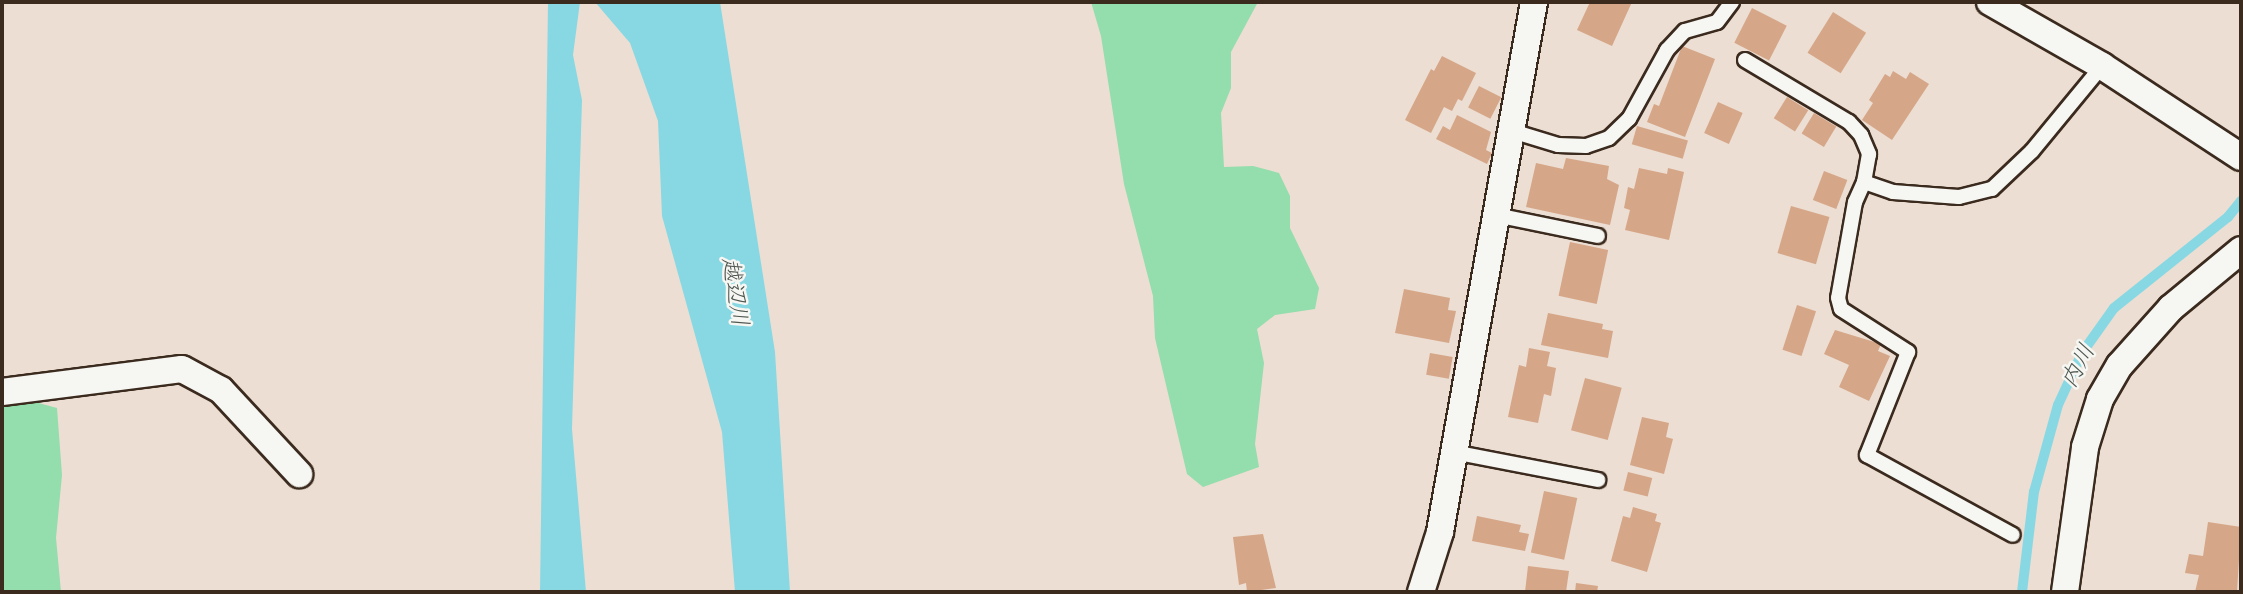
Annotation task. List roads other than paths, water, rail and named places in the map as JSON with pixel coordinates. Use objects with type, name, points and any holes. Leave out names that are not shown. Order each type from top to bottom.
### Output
[{"type":"street","points":[[1421,592],[1440,531],[1534,2]]},
{"type":"street","points":[[1990,2],[2102,66],[2241,157]]},
{"type":"street","points":[[2065,592],[2085,447],[2100,400],[2120,365],[2171,308],[2241,250]]},
{"type":"street","points":[[2,392],[182,369],[221,390],[299,474]]},
{"type":"lane","points":[[1512,131],[1558,145],[1586,146],[1609,138],[1629,119],[1667,50],[1685,31],[1717,22],[1732,2]]},
{"type":"lane","points":[[1745,60],[1849,122],[1861,135],[1869,154],[1864,182],[1855,202],[1838,298],[1841,309],[1909,352],[1867,455],[2013,535]]},
{"type":"lane","points":[[1864,182],[1932,196],[1959,197],[1992,189],[2032,152],[2102,66]]},
{"type":"lane","points":[[1496,215],[1598,236]]},
{"type":"lane","points":[[1453,452],[1598,480]]},
{"type":"water","points":[[548,2],[580,2],[573,55],[582,100],[572,429],[586,592],[540,592]]},
{"type":"water","name":"越辺川","points":[[595,2],[720,2],[775,352],[790,592],[735,592],[722,432],[662,216],[658,121],[630,43]]},
{"type":"waterway","name":"内川","points":[[2022,592],[2034,492],[2058,405],[2082,353],[2114,308],[2228,217],[2241,201]]}]
